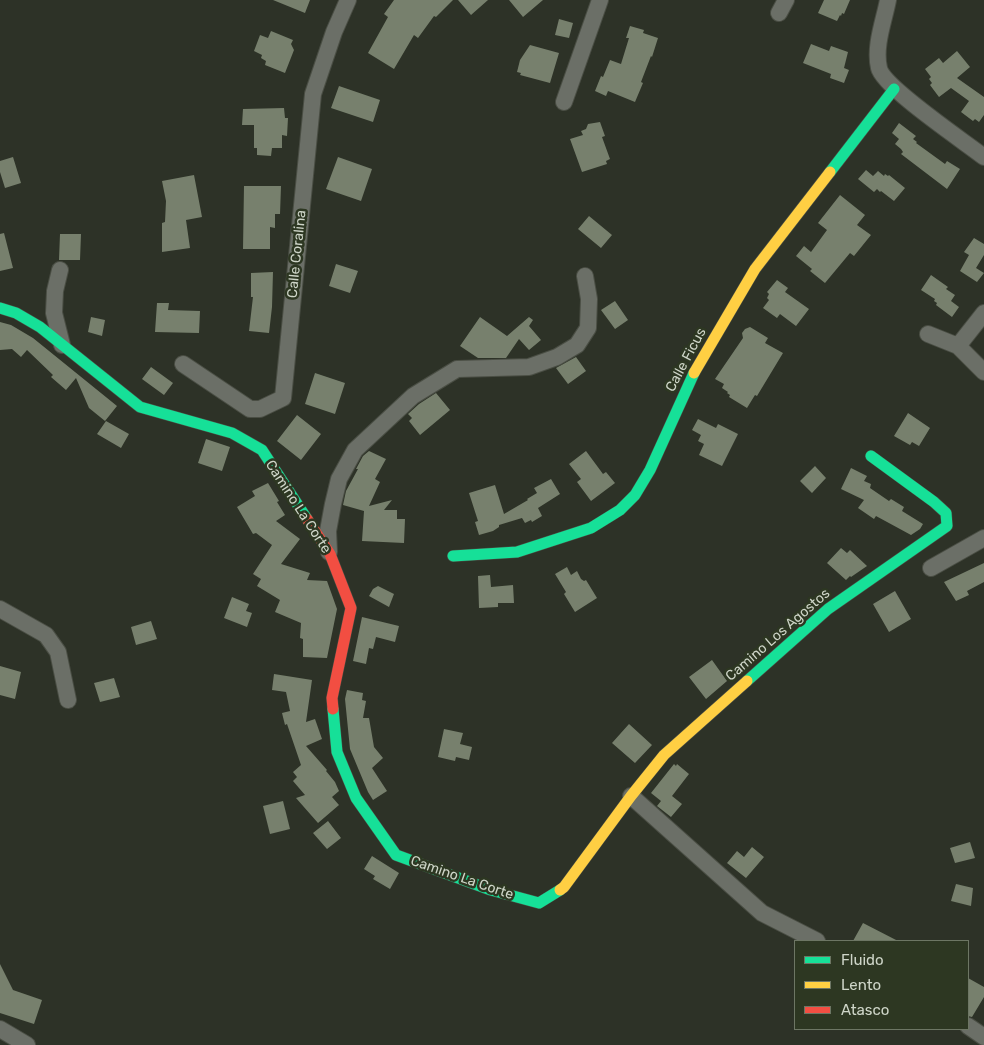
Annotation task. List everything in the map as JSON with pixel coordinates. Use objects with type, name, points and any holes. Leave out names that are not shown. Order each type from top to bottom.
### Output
[{"type":"street","name":"Calle Coralina","points":[[183,364],[250,409],[260,409],[283,398],[313,94],[334,32],[348,0]]},
{"type":"street","points":[[564,102],[600,0]]},
{"type":"street","points":[[888,0],[878,48],[879,70],[894,89],[984,157]]},
{"type":"street","name":"Calle Ficus","points":[[453,556],[517,552],[591,528],[620,510],[635,495],[650,470],[698,367],[755,269],[894,89]]},
{"type":"street","points":[[60,270],[55,291],[54,313],[62,345]]},
{"type":"street","points":[[330,554],[328,531],[333,504],[339,480],[355,450],[413,396],[457,369],[528,367],[557,357],[577,345],[588,328],[589,299],[585,276]]},
{"type":"street","name":"Camino La Corte","points":[[0,308],[16,313],[40,328],[140,407],[232,433],[262,450],[330,554],[351,608],[332,698],[337,752],[356,798],[396,855],[491,890],[539,903],[564,887],[631,796]]},
{"type":"street","points":[[958,346],[984,313]]},
{"type":"street","points":[[928,334],[958,346],[984,372]]},
{"type":"street","name":"Camino Los Agostos","points":[[631,796],[664,755],[828,609],[947,526],[946,512],[871,456]]},
{"type":"street","points":[[931,568],[984,538]]},
{"type":"street","points":[[0,609],[46,635],[58,652],[68,700]]},
{"type":"street","points":[[631,796],[762,912],[814,940]]},
{"type":"street","points":[[969,1027],[984,1037]]},
{"type":"street","points":[[0,1029],[27,1045]]},
{"type":"building","points":[[273,0],[310,0],[305,13]]},
{"type":"building","points":[[394,0],[453,0],[436,17],[434,16],[418,38],[414,35],[394,69],[368,53],[388,17],[384,14]]},
{"type":"building","points":[[458,0],[488,0],[471,15]]},
{"type":"building","points":[[509,0],[543,0],[523,17]]},
{"type":"building","points":[[824,0],[850,0],[844,14],[840,15],[837,21],[818,13]]},
{"type":"building","points":[[559,19],[573,23],[569,38],[555,35]]},
{"type":"building","points":[[630,26],[644,30],[643,33],[658,38],[635,102],[608,91],[606,96],[595,91],[610,60],[621,64],[629,38],[626,38]]},
{"type":"building","points":[[271,31],[293,40],[291,44],[294,50],[285,73],[265,65],[266,61],[261,58],[262,55],[254,51],[260,35],[268,38]]},
{"type":"building","points":[[811,44],[829,51],[831,46],[848,52],[844,68],[849,70],[844,83],[830,78],[831,74],[803,63]]},
{"type":"building","points":[[530,45],[559,53],[550,83],[520,75],[521,73],[517,72],[520,60]]},
{"type":"building","points":[[957,51],[970,67],[957,78],[984,97],[984,115],[979,122],[975,119],[973,121],[961,112],[969,101],[951,88],[939,97],[930,85],[932,83],[929,79],[931,77],[925,69],[939,58],[943,63]]},
{"type":"building","points":[[339,86],[380,100],[373,122],[331,108]]},
{"type":"building","points":[[284,108],[285,118],[288,118],[287,136],[282,135],[282,148],[272,148],[271,156],[257,155],[257,148],[254,148],[254,125],[242,125],[243,109]]},
{"type":"building","points":[[600,122],[605,136],[602,137],[610,159],[606,161],[607,164],[582,172],[570,139],[583,135],[581,131],[586,129],[588,124]]},
{"type":"building","points":[[899,123],[916,136],[913,139],[916,143],[945,164],[947,161],[960,169],[947,189],[901,154],[903,152],[895,144],[899,139],[892,133]]},
{"type":"building","points":[[13,157],[21,183],[5,188],[0,172],[0,161]]},
{"type":"building","points":[[338,157],[372,169],[361,201],[326,189]]},
{"type":"building","points":[[866,170],[873,176],[878,171],[884,176],[885,174],[889,175],[905,188],[894,201],[877,189],[874,192],[858,179]]},
{"type":"building","points":[[194,175],[202,217],[186,220],[190,248],[162,252],[162,223],[165,222],[166,201],[162,181]]},
{"type":"building","points":[[244,186],[281,186],[280,214],[275,214],[275,228],[270,227],[270,249],[243,249]]},
{"type":"building","points":[[840,195],[865,215],[857,225],[871,235],[854,256],[850,253],[825,283],[796,256],[804,246],[811,252],[827,230],[818,223]]},
{"type":"building","points":[[589,216],[612,235],[601,248],[578,229]]},
{"type":"building","points":[[4,233],[13,268],[0,271],[0,234]]},
{"type":"building","points":[[60,234],[81,234],[80,260],[59,260]]},
{"type":"building","points":[[974,238],[984,244],[984,255],[976,268],[984,273],[977,282],[960,271],[969,255],[964,252]]},
{"type":"building","points":[[336,264],[358,271],[350,293],[329,286]]},
{"type":"building","points":[[273,272],[269,333],[249,331],[253,297],[251,297],[251,273]]},
{"type":"building","points":[[931,275],[948,287],[946,289],[955,295],[951,301],[959,307],[952,317],[936,305],[935,299],[921,290]]},
{"type":"building","points":[[777,280],[788,288],[785,292],[809,309],[796,326],[780,314],[777,318],[763,308],[769,300],[767,292]]},
{"type":"building","points":[[615,301],[628,320],[615,329],[601,310]]},
{"type":"building","points":[[157,303],[169,303],[168,310],[200,311],[199,333],[155,332]]},
{"type":"building","points":[[91,317],[105,320],[102,336],[88,332]]},
{"type":"building","points":[[480,317],[507,336],[529,317],[533,320],[529,326],[541,340],[529,350],[519,339],[506,358],[478,358],[460,346]]},
{"type":"building","points":[[0,322],[11,325],[33,338],[117,406],[105,421],[89,408],[76,378],[66,390],[51,377],[53,375],[27,350],[21,357],[12,349],[0,350]]},
{"type":"building","points":[[750,327],[768,338],[765,343],[783,353],[757,396],[755,395],[747,408],[729,397],[728,392],[722,388],[724,384],[715,379],[743,338],[742,333]]},
{"type":"building","points":[[576,357],[586,371],[568,384],[556,368]]},
{"type":"building","points":[[151,367],[173,383],[164,395],[142,379]]},
{"type":"building","points":[[315,373],[345,383],[335,414],[305,404]]},
{"type":"building","points":[[436,393],[450,410],[420,435],[409,421],[412,418],[408,414]]},
{"type":"building","points":[[908,413],[930,428],[919,446],[912,442],[910,445],[894,436]]},
{"type":"building","points":[[297,415],[321,434],[301,460],[277,441]]},
{"type":"building","points":[[698,419],[716,428],[718,424],[738,434],[722,466],[699,455],[704,444],[698,441],[701,435],[692,430]]},
{"type":"building","points":[[106,421],[129,434],[121,448],[97,434]]},
{"type":"building","points":[[206,439],[230,447],[222,471],[198,463]]},
{"type":"building","points":[[369,451],[386,459],[375,479],[380,482],[369,506],[392,500],[384,510],[397,510],[397,519],[405,519],[404,543],[362,541],[364,511],[343,505],[346,491],[358,469],[356,469],[363,456]]},
{"type":"building","points":[[586,451],[603,474],[606,472],[615,483],[591,501],[577,482],[581,479],[569,464]]},
{"type":"building","points":[[815,466],[826,478],[812,493],[800,481]]},
{"type":"building","points":[[851,468],[867,476],[864,481],[871,484],[870,488],[889,501],[891,499],[904,507],[902,511],[923,524],[920,529],[911,535],[876,516],[874,519],[858,508],[864,500],[841,489]]},
{"type":"building","points":[[551,479],[560,494],[538,508],[542,516],[532,522],[531,520],[525,523],[522,518],[499,525],[493,531],[479,535],[475,522],[478,521],[469,493],[495,485],[504,514],[528,500],[537,493],[534,488]]},
{"type":"building","points":[[268,483],[285,515],[276,521],[300,539],[281,564],[310,573],[307,580],[327,581],[337,609],[327,658],[303,657],[303,639],[300,638],[301,623],[275,612],[280,600],[257,586],[261,579],[253,574],[272,545],[256,533],[253,534],[237,507],[255,496],[252,491]]},
{"type":"building","points":[[841,548],[847,553],[850,550],[867,566],[846,580],[827,563]]},
{"type":"building","points":[[984,563],[984,582],[967,591],[969,595],[956,601],[944,582]]},
{"type":"building","points":[[567,567],[571,575],[577,571],[581,579],[586,580],[597,598],[575,612],[555,574]]},
{"type":"building","points":[[490,575],[491,587],[513,585],[514,603],[498,603],[498,607],[479,608],[478,576]]},
{"type":"building","points":[[378,586],[394,594],[389,607],[369,596],[373,589]]},
{"type":"building","points":[[895,591],[911,619],[889,632],[873,604]]},
{"type":"building","points":[[232,597],[249,604],[246,611],[252,613],[247,627],[224,618]]},
{"type":"building","points":[[362,617],[399,626],[395,642],[376,637],[373,649],[369,648],[366,664],[353,661]]},
{"type":"building","points":[[151,621],[157,639],[136,645],[131,627]]},
{"type":"building","points":[[712,660],[727,681],[706,699],[689,677]]},
{"type":"building","points":[[0,666],[21,672],[15,699],[0,695]]},
{"type":"building","points":[[274,674],[312,680],[306,722],[315,719],[322,739],[306,746],[327,770],[339,791],[332,797],[339,805],[318,823],[296,798],[305,795],[293,781],[297,777],[293,772],[301,765],[282,713],[290,711],[286,692],[272,690]]},
{"type":"building","points":[[114,678],[120,697],[100,702],[94,683]]},
{"type":"building","points":[[347,690],[363,693],[362,700],[366,701],[363,718],[369,718],[374,747],[383,758],[372,768],[387,791],[373,800],[350,749],[345,699]]},
{"type":"building","points":[[629,724],[652,745],[635,763],[612,743]]},
{"type":"building","points":[[444,729],[463,733],[460,744],[472,747],[469,760],[456,757],[455,761],[438,757]]},
{"type":"building","points":[[674,764],[676,766],[677,764],[689,774],[672,796],[682,804],[671,817],[657,806],[661,801],[651,793]]},
{"type":"building","points":[[283,801],[290,829],[270,834],[263,806]]},
{"type":"building","points":[[328,821],[341,838],[327,849],[313,833]]},
{"type":"building","points":[[970,842],[975,858],[955,863],[950,848]]},
{"type":"building","points":[[752,847],[764,857],[746,878],[727,863],[737,851],[744,857]]},
{"type":"building","points":[[372,856],[399,873],[390,889],[373,879],[375,876],[364,869]]},
{"type":"building","points":[[956,884],[973,888],[971,906],[951,901]]},
{"type":"building","points":[[863,923],[896,940],[854,940]]},
{"type":"building","points":[[0,964],[13,990],[42,1000],[34,1024],[0,1013]]},
{"type":"building","points":[[969,979],[984,987],[984,997],[972,1017],[969,1016]]},
{"type":"traffic: fast","points":[[830,172],[894,89]]},
{"type":"traffic: fast","points":[[0,308],[16,313],[40,327],[140,407],[232,433],[262,450],[307,519]]},
{"type":"traffic: fast","points":[[453,556],[517,552],[591,528],[620,510],[635,495],[650,470],[694,373]]},
{"type":"traffic: fast","points":[[747,681],[828,609],[947,526],[946,513],[871,456]]},
{"type":"traffic: fast","points":[[333,709],[337,752],[356,798],[396,855],[491,890],[539,903],[560,890]]},
{"type":"traffic: slow","points":[[694,373],[755,269],[830,172]]},
{"type":"traffic: slow","points":[[560,890],[664,755],[747,681]]},
{"type":"traffic: jam","points":[[307,519],[330,554],[351,608],[332,698],[333,709]]}]
